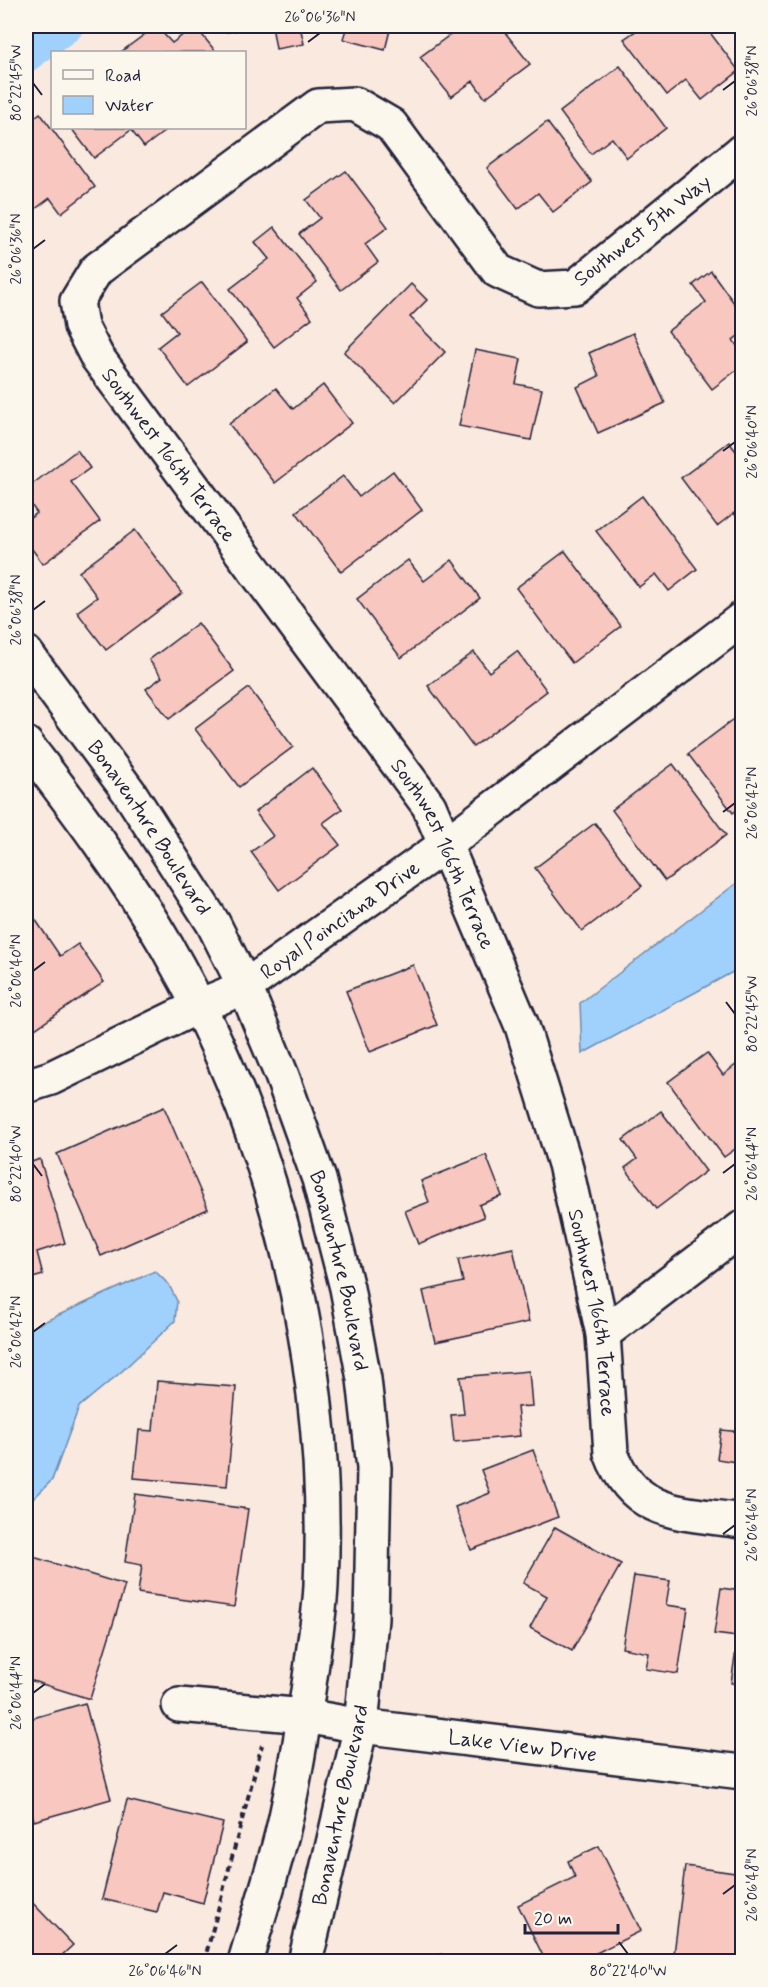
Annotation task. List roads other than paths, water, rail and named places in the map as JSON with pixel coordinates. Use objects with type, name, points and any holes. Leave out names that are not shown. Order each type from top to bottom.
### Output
[{"type":"street","name":"Southwest 5th Way","points":[[76,301],[96,270],[318,106],[355,104],[391,125],[498,271],[538,289],[575,287],[742,151]]},
{"type":"street","name":"Southwest 166th Terrace","points":[[76,301],[81,326],[97,357],[429,806],[522,1026],[565,1164],[603,1334],[611,1453],[617,1469],[640,1498],[657,1506],[742,1521]]},
{"type":"street","name":"Royal Poinciana Drive","points":[[26,1086],[51,1078],[199,1006],[245,987],[445,844],[742,619]]},
{"type":"street","name":"Bonaventure Boulevard","points":[[26,653],[129,792],[213,923],[245,987],[319,1179],[347,1288],[364,1379],[374,1468],[370,1619],[361,1726],[305,1962]]},
{"type":"street","name":"Bonaventure Boulevard","points":[[26,744],[88,826],[166,945],[199,1006],[238,1093],[271,1193],[301,1301],[322,1470],[321,1588],[305,1716],[286,1818],[245,1962]]},
{"type":"street","points":[[603,1334],[742,1228]]},
{"type":"street","points":[[179,1705],[305,1716]]},
{"type":"street","name":"Lake View Drive","points":[[305,1716],[361,1726],[742,1772]]},
{"type":"water","points":[[742,879],[742,967],[582,1054],[580,1003]]},
{"type":"water","points":[[155,1271],[169,1285],[177,1301],[175,1321],[120,1373],[79,1407],[52,1480],[26,1506],[26,1330]]},
{"type":"waterway","points":[[26,56],[67,26]]}]
